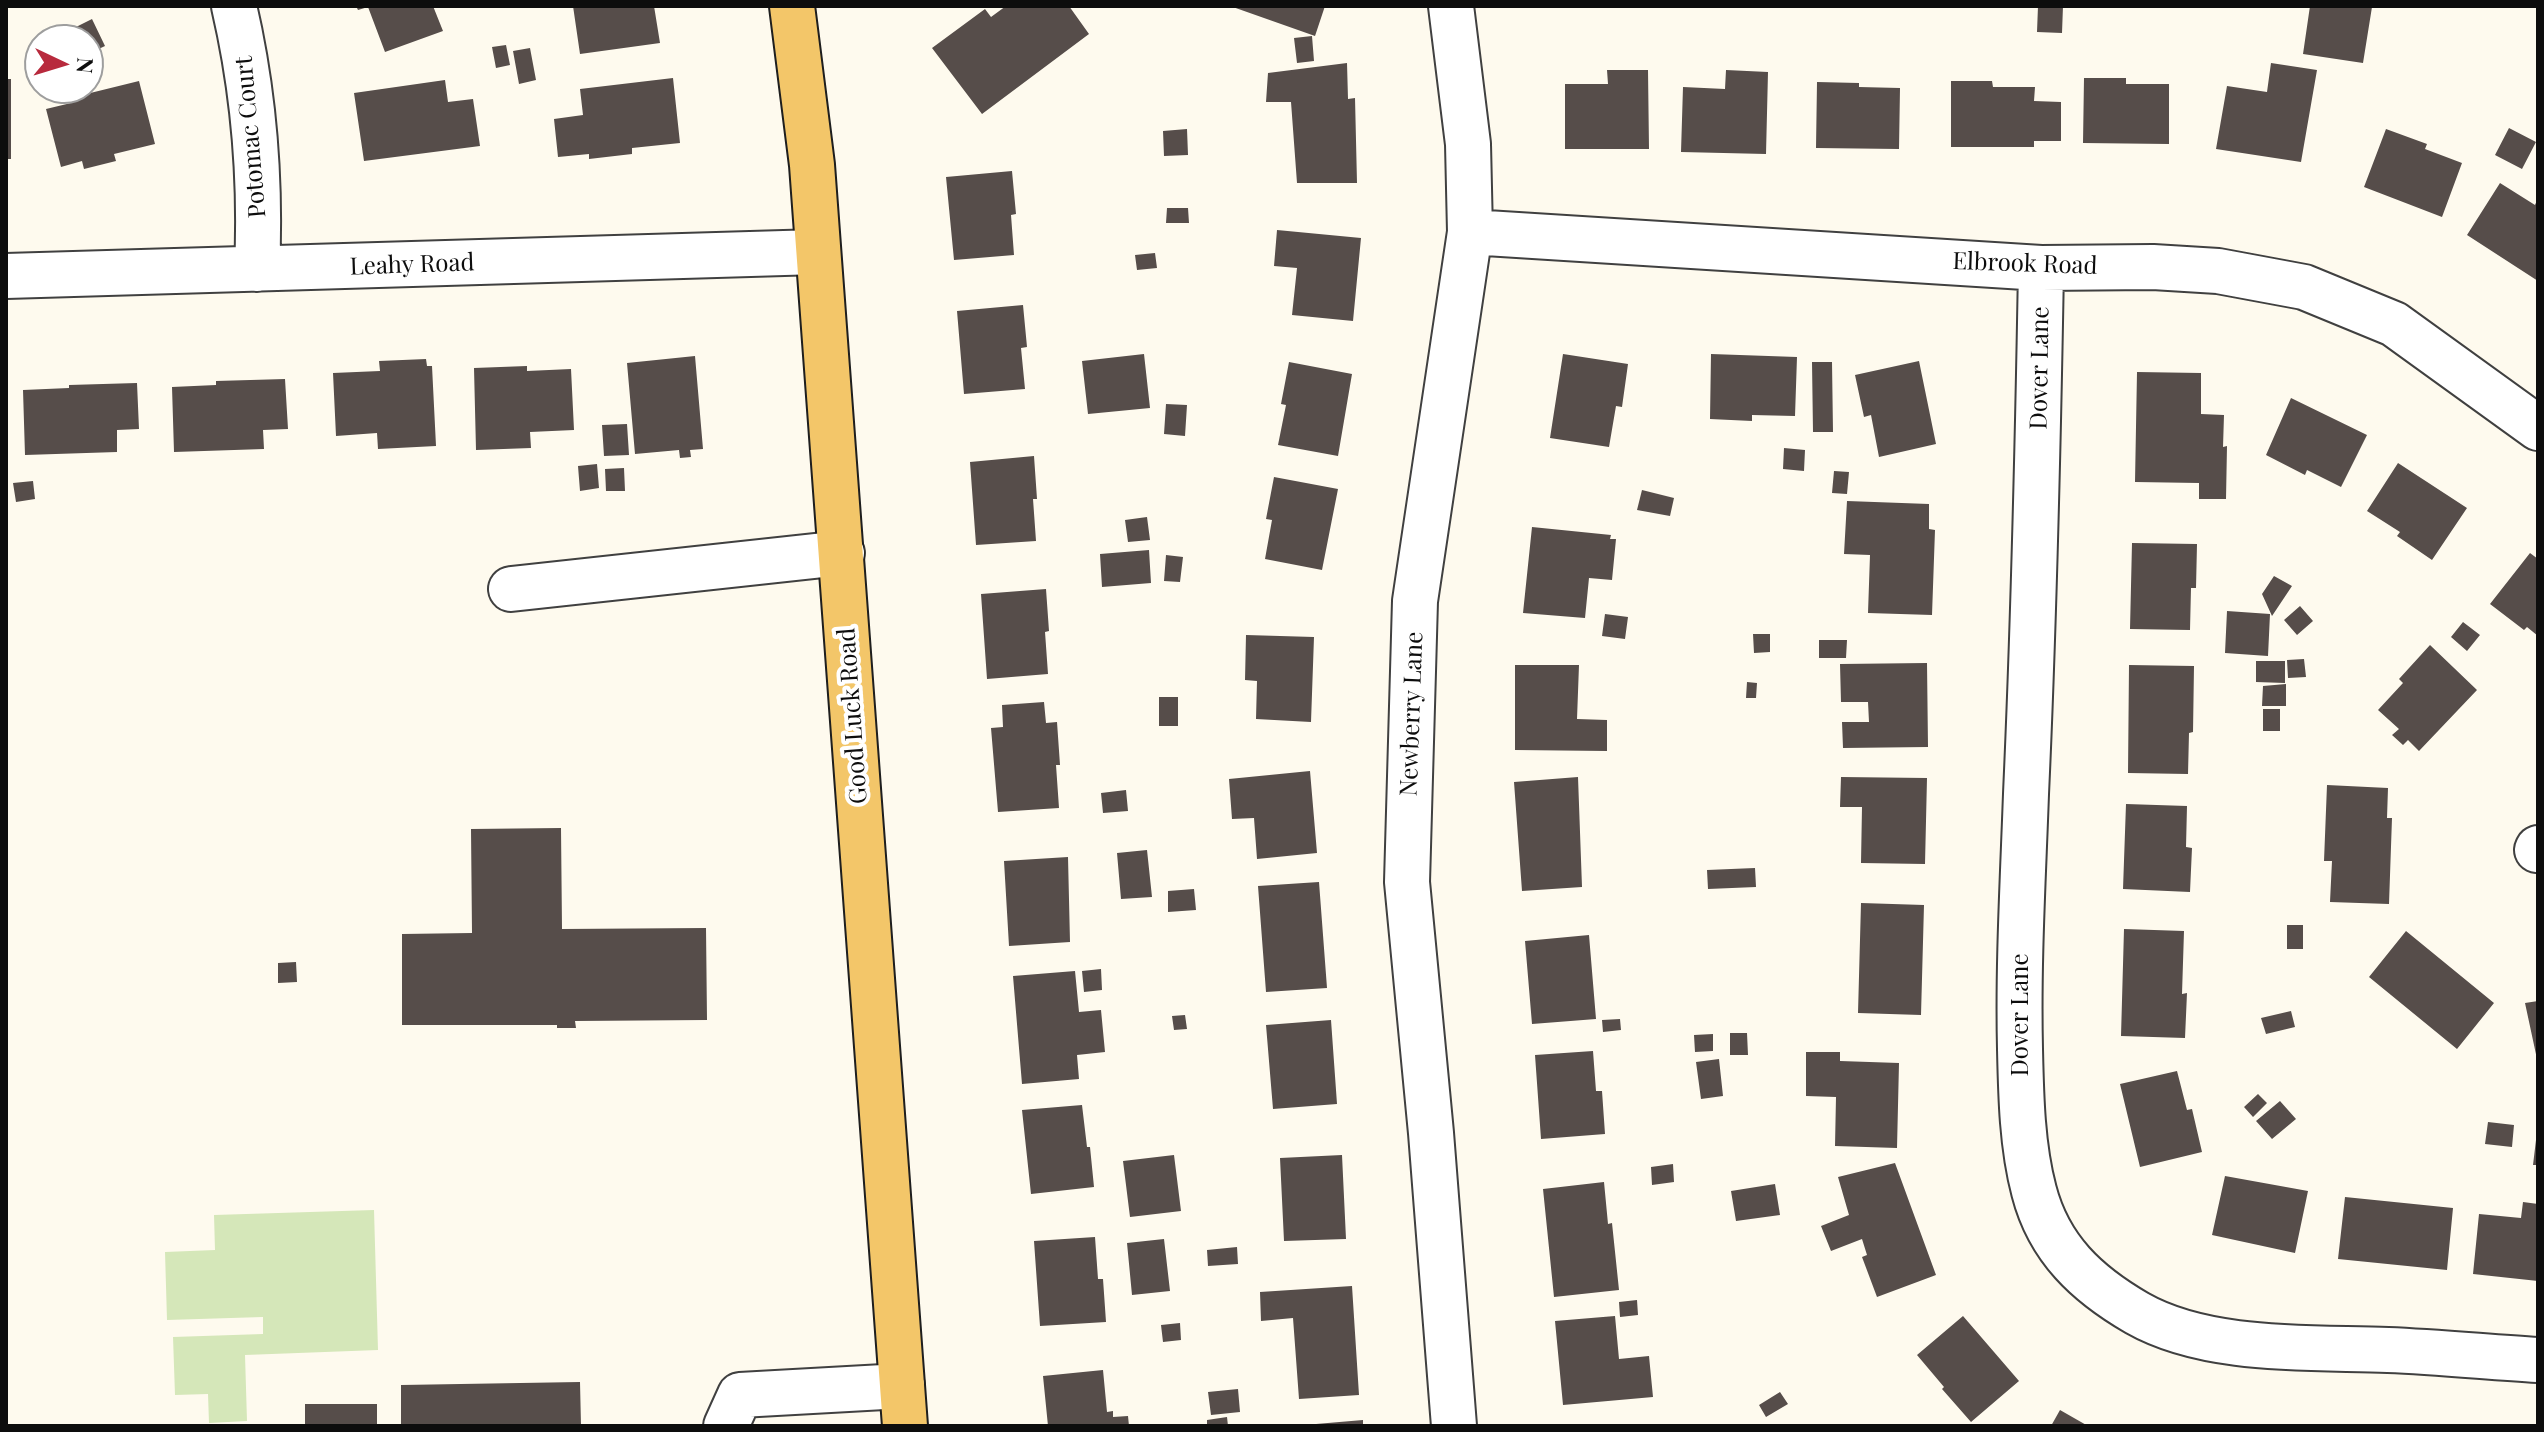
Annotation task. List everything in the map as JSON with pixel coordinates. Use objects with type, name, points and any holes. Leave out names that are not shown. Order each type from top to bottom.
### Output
[{"type":"main road","name":"Good Luck Road","points":[[792,6],[812,165],[903,1406]]},
{"type":"street","name":"Potomac Court","points":[[234,6],[247,64],[259,214],[257,269]]},
{"type":"street","name":"Newberry Lane","points":[[1451,6],[1468,144],[1470,232],[1415,601],[1407,882],[1454,1426]]},
{"type":"street","name":"Elbrook Road","points":[[1470,232],[2041,268],[2153,267],[2218,271],[2304,287],[2394,324],[2538,428]]},
{"type":"street","name":"Leahy Road","points":[[6,276],[818,252]]},
{"type":"street","name":"Dover Lane","points":[[2041,268],[2036,574],[2019,1025],[2024,1134],[2033,1190],[2051,1237],[2088,1281],[2142,1316],[2186,1332],[2280,1347],[2390,1350],[2538,1360]]},
{"type":"street","points":[[511,589],[842,553]]},
{"type":"street","points":[[726,1426],[740,1395],[791,1409],[903,1406]]},
{"type":"green space","points":[[374,1210],[378,1350],[245,1355],[247,1421],[209,1423],[208,1394],[175,1395],[173,1337],[263,1334],[263,1317],[167,1320],[165,1252],[215,1250],[214,1215]]},
{"type":"building","points":[[356,6],[433,6],[443,31],[385,52],[368,7],[358,10]]},
{"type":"building","points":[[573,6],[654,6],[660,43],[580,54]]},
{"type":"building","points":[[1006,6],[1069,6],[1089,34],[982,114],[932,48],[985,9],[991,17]]},
{"type":"building","points":[[1230,6],[1325,6],[1315,36]]},
{"type":"building","points":[[2038,6],[2063,6],[2062,33],[2037,32]]},
{"type":"building","points":[[2310,6],[2372,7],[2363,63],[2303,54]]},
{"type":"building","points":[[1312,36],[1314,61],[1297,63],[1294,38]]},
{"type":"building","points":[[506,45],[510,65],[496,68],[492,47]]},
{"type":"building","points":[[530,48],[536,80],[519,84],[513,51]]},
{"type":"building","points":[[1347,63],[1348,99],[1355,98],[1357,183],[1297,183],[1291,102],[1266,102],[1268,73]]},
{"type":"building","points":[[2271,63],[2317,70],[2301,162],[2216,149],[2227,86],[2267,92]]},
{"type":"building","points":[[1607,70],[1648,70],[1649,149],[1565,149],[1565,84],[1608,84]]},
{"type":"building","points":[[1726,70],[1768,72],[1766,154],[1681,152],[1683,87],[1725,89]]},
{"type":"building","points":[[673,78],[680,143],[632,148],[632,154],[589,159],[589,154],[558,157],[554,119],[583,115],[580,89]]},
{"type":"building","points":[[2084,78],[2126,78],[2126,84],[2169,84],[2169,144],[2083,143]]},
{"type":"building","points":[[6,79],[11,79],[11,159],[6,159]]},
{"type":"building","points":[[445,80],[448,102],[473,99],[480,146],[364,161],[354,93]]},
{"type":"building","points":[[139,81],[155,144],[114,154],[116,161],[84,169],[82,161],[61,167],[46,109],[67,104],[104,104],[104,90]]},
{"type":"building","points":[[1951,81],[1992,81],[1993,87],[2035,87],[2034,101],[2061,102],[2061,141],[2034,141],[2034,147],[1951,147]]},
{"type":"building","points":[[1817,82],[1900,88],[1899,149],[1816,148]]},
{"type":"building","points":[[2509,128],[2536,142],[2522,169],[2495,155]]},
{"type":"building","points":[[1187,129],[1188,155],[1164,156],[1163,131]]},
{"type":"building","points":[[2386,129],[2427,144],[2425,149],[2462,163],[2442,217],[2364,187]]},
{"type":"building","points":[[1012,171],[1016,214],[1011,215],[1014,255],[954,260],[946,177]]},
{"type":"building","points":[[2500,183],[2535,205],[2538,198],[2538,281],[2467,235]]},
{"type":"building","points":[[1167,208],[1188,208],[1189,223],[1166,223]]},
{"type":"building","points":[[1277,230],[1361,238],[1353,321],[1292,315],[1297,268],[1274,266]]},
{"type":"building","points":[[1155,253],[1157,268],[1137,270],[1135,255]]},
{"type":"building","points":[[1023,305],[1027,347],[1021,348],[1025,389],[964,394],[957,311]]},
{"type":"building","points":[[1144,354],[1150,408],[1088,414],[1082,361]]},
{"type":"building","points":[[1563,354],[1628,364],[1622,407],[1616,406],[1609,447],[1550,438]]},
{"type":"building","points":[[1711,354],[1797,357],[1795,416],[1752,415],[1752,421],[1710,419]]},
{"type":"building","points":[[695,356],[703,449],[690,450],[691,457],[680,458],[679,450],[635,454],[627,363]]},
{"type":"building","points":[[426,359],[427,366],[432,366],[436,446],[378,449],[377,433],[336,436],[333,373],[380,371],[379,361]]},
{"type":"building","points":[[1919,361],[1936,444],[1879,457],[1871,415],[1864,417],[1855,375]]},
{"type":"building","points":[[1289,362],[1352,374],[1338,456],[1278,445],[1286,405],[1281,404]]},
{"type":"building","points":[[1812,362],[1832,362],[1833,432],[1813,432]]},
{"type":"building","points":[[527,366],[527,371],[571,369],[574,430],[530,432],[531,448],[476,450],[474,368]]},
{"type":"building","points":[[2137,372],[2201,373],[2201,414],[2224,415],[2226,499],[2199,499],[2199,483],[2135,482]]},
{"type":"building","points":[[285,379],[288,429],[263,430],[264,449],[174,452],[172,387],[216,385],[216,381]]},
{"type":"building","points":[[137,383],[139,429],[117,430],[117,452],[25,455],[23,390]]},
{"type":"building","points":[[2291,398],[2367,435],[2341,487],[2307,470],[2305,475],[2266,455]]},
{"type":"building","points":[[1166,404],[1187,405],[1185,436],[1164,434]]},
{"type":"building","points":[[627,424],[629,455],[604,456],[602,425]]},
{"type":"building","points":[[1784,448],[1805,450],[1804,471],[1783,469]]},
{"type":"building","points":[[1034,456],[1036,541],[976,545],[970,462]]},
{"type":"building","points":[[2398,463],[2467,508],[2432,560],[2397,536],[2400,532],[2367,511]]},
{"type":"building","points":[[597,464],[599,488],[580,491],[578,466]]},
{"type":"building","points":[[624,468],[625,491],[606,491],[605,469]]},
{"type":"building","points":[[1834,471],[1849,472],[1847,494],[1832,493]]},
{"type":"building","points":[[1274,477],[1338,489],[1322,570],[1265,559],[1272,520],[1266,519]]},
{"type":"building","points":[[33,481],[35,499],[16,502],[13,483]]},
{"type":"building","points":[[1642,490],[1674,498],[1670,516],[1637,510]]},
{"type":"building","points":[[1847,501],[1929,504],[1929,529],[1935,530],[1932,615],[1868,613],[1870,555],[1844,554]]},
{"type":"building","points":[[1147,517],[1150,540],[1128,542],[1125,520]]},
{"type":"building","points":[[1532,527],[1611,535],[1610,539],[1616,539],[1612,580],[1589,578],[1585,618],[1523,613]]},
{"type":"building","points":[[2132,543],[2197,544],[2196,588],[2191,588],[2190,630],[2130,629]]},
{"type":"building","points":[[1149,550],[1151,583],[1102,587],[1100,554]]},
{"type":"building","points":[[2530,553],[2538,559],[2538,636],[2527,627],[2524,630],[2490,604]]},
{"type":"building","points":[[1166,555],[1183,557],[1180,582],[1164,581]]},
{"type":"building","points":[[2274,576],[2292,586],[2272,616],[2262,594]]},
{"type":"building","points":[[1046,589],[1048,674],[987,679],[981,594]]},
{"type":"building","points":[[2300,606],[2313,621],[2297,635],[2284,620]]},
{"type":"building","points":[[2227,611],[2270,614],[2268,656],[2225,653]]},
{"type":"building","points":[[1605,614],[1628,617],[1625,639],[1602,636]]},
{"type":"building","points":[[2463,622],[2480,635],[2467,651],[2451,637]]},
{"type":"building","points":[[1753,634],[1770,634],[1770,652],[1754,653]]},
{"type":"building","points":[[1246,635],[1314,637],[1311,722],[1256,719],[1257,681],[1245,680]]},
{"type":"building","points":[[1819,640],[1847,640],[1846,658],[1819,658]]},
{"type":"building","points":[[2430,645],[2477,690],[2419,751],[2408,740],[2403,745],[2392,735],[2399,729],[2378,710],[2403,683],[2399,679]]},
{"type":"building","points":[[2304,659],[2306,677],[2288,678],[2287,660]]},
{"type":"building","points":[[2256,661],[2285,661],[2285,683],[2256,682]]},
{"type":"building","points":[[1927,663],[1928,747],[1843,748],[1842,722],[1869,722],[1868,702],[1841,702],[1840,664]]},
{"type":"building","points":[[1515,665],[1579,665],[1577,719],[1607,720],[1607,751],[1515,750]]},
{"type":"building","points":[[2129,665],[2194,666],[2193,732],[2189,733],[2188,774],[2128,773]]},
{"type":"building","points":[[1747,682],[1757,683],[1756,698],[1746,698]]},
{"type":"building","points":[[2286,684],[2286,706],[2262,706],[2263,686]]},
{"type":"building","points":[[1159,697],[1178,697],[1178,726],[1159,726]]},
{"type":"building","points":[[1044,702],[1046,723],[1057,722],[1059,808],[998,812],[991,728],[1003,727],[1002,705]]},
{"type":"building","points":[[2263,709],[2280,709],[2280,731],[2263,731]]},
{"type":"building","points":[[1310,771],[1317,853],[1257,859],[1254,818],[1232,819],[1229,779]]},
{"type":"building","points":[[1578,777],[1582,887],[1522,891],[1514,782]]},
{"type":"building","points":[[1841,777],[1927,778],[1925,864],[1861,863],[1862,807],[1840,807]]},
{"type":"building","points":[[2327,785],[2388,788],[2387,818],[2392,818],[2389,904],[2330,902],[2332,861],[2324,861]]},
{"type":"building","points":[[1126,790],[1128,811],[1103,813],[1101,793]]},
{"type":"building","points":[[2126,804],[2187,806],[2186,847],[2192,848],[2190,892],[2123,889]]},
{"type":"building","points":[[561,828],[562,929],[706,928],[707,1020],[575,1021],[576,1028],[557,1028],[557,1025],[402,1025],[402,934],[472,933],[471,829]]},
{"type":"building","points":[[1147,850],[1152,897],[1121,899],[1117,853]]},
{"type":"building","points":[[1068,857],[1070,942],[1009,946],[1004,861]]},
{"type":"building","points":[[1755,868],[1756,887],[1708,889],[1707,870]]},
{"type":"building","points":[[1319,882],[1327,988],[1266,992],[1258,886]]},
{"type":"building","points":[[1194,889],[1196,910],[1168,912],[1168,891]]},
{"type":"building","points":[[1861,903],[1924,905],[1921,1015],[1858,1013]]},
{"type":"building","points":[[2287,925],[2303,925],[2303,949],[2287,949]]},
{"type":"building","points":[[2124,929],[2184,931],[2182,994],[2187,993],[2185,1038],[2121,1036]]},
{"type":"building","points":[[2406,931],[2494,1003],[2457,1049],[2369,977]]},
{"type":"building","points":[[1589,935],[1596,1019],[1532,1024],[1525,941]]},
{"type":"building","points":[[296,962],[297,982],[278,983],[278,963]]},
{"type":"building","points":[[1101,969],[1102,990],[1084,992],[1082,971]]},
{"type":"building","points":[[1075,971],[1079,1012],[1101,1010],[1105,1052],[1077,1055],[1079,1079],[1022,1084],[1013,976]]},
{"type":"building","points":[[2538,1001],[2538,1058],[2537,1059],[2525,1003]]},
{"type":"building","points":[[2291,1011],[2295,1027],[2266,1034],[2261,1018]]},
{"type":"building","points":[[1185,1015],[1187,1029],[1174,1030],[1172,1016]]},
{"type":"building","points":[[1620,1019],[1621,1030],[1603,1032],[1602,1020]]},
{"type":"building","points":[[1331,1020],[1337,1104],[1273,1109],[1266,1025]]},
{"type":"building","points":[[1730,1033],[1747,1033],[1748,1055],[1730,1055]]},
{"type":"building","points":[[1713,1034],[1713,1051],[1695,1052],[1694,1035]]},
{"type":"building","points":[[1593,1051],[1596,1091],[1602,1091],[1605,1134],[1541,1139],[1535,1055]]},
{"type":"building","points":[[1806,1052],[1840,1052],[1840,1061],[1899,1063],[1897,1148],[1835,1146],[1836,1097],[1806,1096]]},
{"type":"building","points":[[1719,1059],[1723,1096],[1701,1099],[1696,1062]]},
{"type":"building","points":[[2177,1071],[2187,1110],[2192,1109],[2202,1152],[2140,1167],[2120,1084]]},
{"type":"building","points":[[2258,1094],[2267,1103],[2253,1117],[2244,1107]]},
{"type":"building","points":[[2280,1101],[2296,1119],[2272,1139],[2256,1121]]},
{"type":"building","points":[[1082,1105],[1094,1187],[1031,1194],[1022,1110]]},
{"type":"building","points":[[2488,1122],[2514,1125],[2512,1147],[2485,1144]]},
{"type":"building","points":[[2536,1140],[2538,1165],[2533,1165]]},
{"type":"building","points":[[1174,1155],[1181,1211],[1130,1217],[1123,1161]]},
{"type":"building","points":[[1342,1155],[1346,1239],[1284,1241],[1280,1158]]},
{"type":"building","points":[[1895,1163],[1936,1275],[1877,1297],[1862,1257],[1867,1255],[1862,1239],[1831,1251],[1821,1226],[1849,1215],[1838,1177]]},
{"type":"building","points":[[1673,1164],[1674,1182],[1652,1185],[1651,1167]]},
{"type":"building","points":[[2225,1176],[2308,1191],[2295,1253],[2212,1235]]},
{"type":"building","points":[[1604,1182],[1619,1290],[1554,1297],[1543,1189]]},
{"type":"building","points":[[1775,1184],[1780,1215],[1736,1221],[1731,1191]]},
{"type":"building","points":[[2345,1197],[2453,1208],[2447,1270],[2338,1259]]},
{"type":"building","points":[[2523,1202],[2538,1204],[2538,1281],[2473,1274],[2479,1214],[2521,1218]]},
{"type":"building","points":[[1095,1237],[1098,1279],[1103,1279],[1106,1322],[1040,1326],[1034,1241]]},
{"type":"building","points":[[1164,1239],[1170,1291],[1132,1295],[1127,1243]]},
{"type":"building","points":[[1237,1247],[1238,1264],[1208,1266],[1207,1250]]},
{"type":"building","points":[[1352,1286],[1359,1395],[1299,1399],[1293,1318],[1261,1321],[1260,1292]]},
{"type":"building","points":[[1637,1300],[1638,1315],[1620,1317],[1619,1302]]},
{"type":"building","points":[[1615,1316],[1619,1359],[1649,1356],[1653,1397],[1563,1405],[1555,1321]]},
{"type":"building","points":[[1963,1316],[2019,1381],[1971,1422],[1917,1355]]},
{"type":"building","points":[[1180,1323],[1181,1340],[1163,1342],[1161,1325]]},
{"type":"building","points":[[1103,1370],[1107,1412],[1113,1411],[1113,1417],[1128,1416],[1129,1426],[1048,1426],[1043,1376]]},
{"type":"building","points":[[580,1382],[581,1426],[401,1426],[401,1385]]},
{"type":"building","points":[[1238,1389],[1240,1412],[1211,1415],[1208,1392]]},
{"type":"building","points":[[1780,1392],[1788,1404],[1766,1417],[1759,1405]]},
{"type":"building","points":[[305,1404],[377,1404],[377,1426],[305,1426]]},
{"type":"building","points":[[2060,1410],[2088,1426],[2051,1426]]},
{"type":"building","points":[[1227,1417],[1228,1426],[1207,1426],[1207,1420]]},
{"type":"building","points":[[1363,1420],[1363,1426],[1316,1424]]}]
